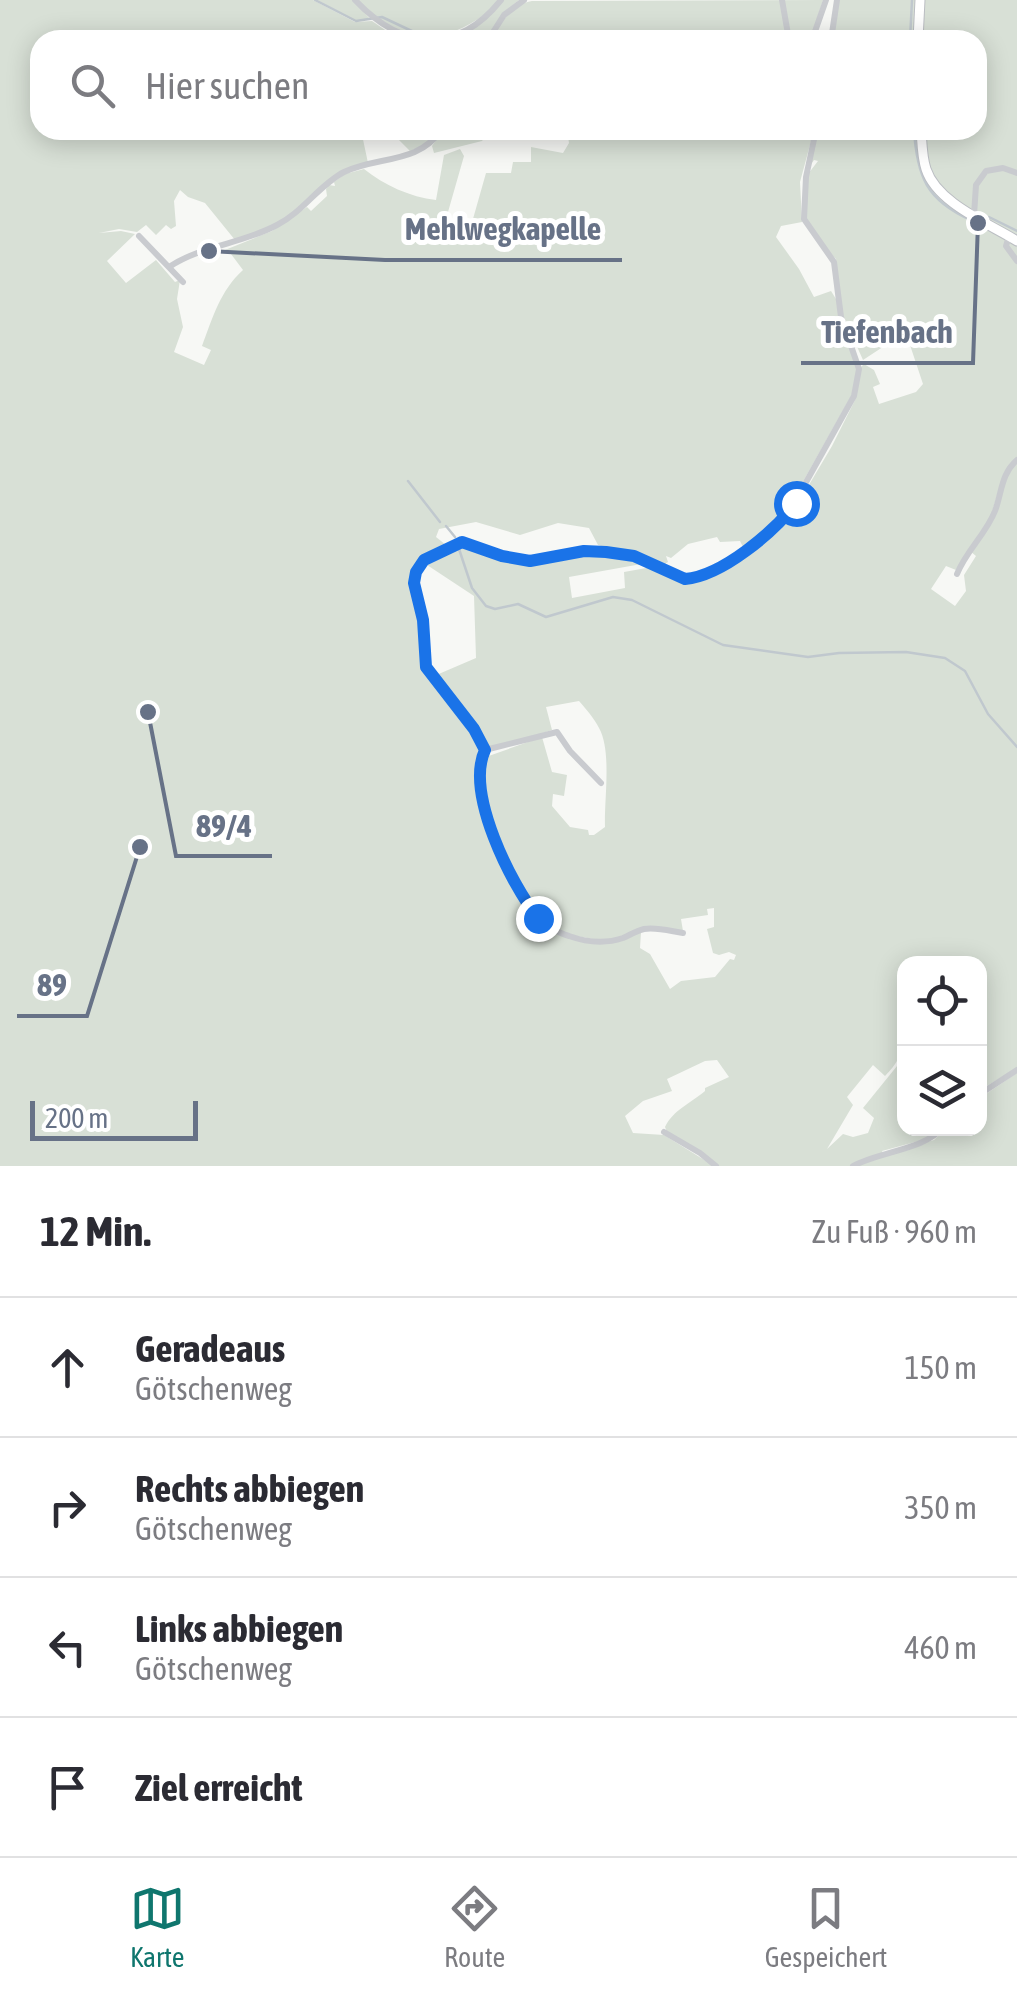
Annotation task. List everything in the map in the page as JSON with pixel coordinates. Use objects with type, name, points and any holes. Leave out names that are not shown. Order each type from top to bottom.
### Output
[{"type":"street","points":[[355,0],[389,30]]},
{"type":"street","points":[[464,30],[501,0]]},
{"type":"street","points":[[494,30],[504,15],[524,0]]},
{"type":"street","points":[[782,0],[787,30]]},
{"type":"street","points":[[816,30],[826,0]]},
{"type":"street","points":[[832,30],[837,0]]},
{"type":"street","points":[[918,30],[920,0]]},
{"type":"street","points":[[169,267],[202,250],[256,236],[282,223],[342,174],[420,150],[434,140]]},
{"type":"street","points":[[683,933],[646,929],[614,940],[592,941],[562,934],[538,918],[527,904],[481,796],[480,769],[485,750],[474,729],[426,667],[423,620],[414,583],[424,560],[462,542],[518,560],[606,552],[634,556],[685,579],[706,574],[762,538],[790,511],[854,396],[859,363],[841,316],[834,262],[808,230],[803,212],[814,140]]},
{"type":"street","points":[[921,140],[925,167],[933,183],[948,200],[1013,238],[1006,246],[1017,261]]},
{"type":"street","points":[[979,218],[976,185],[986,171],[1003,168],[1017,173]]},
{"type":"street","points":[[139,236],[183,282]]},
{"type":"street","points":[[957,574],[993,517],[1004,478],[1017,460]]},
{"type":"street","points":[[485,750],[556,732],[601,782]]},
{"type":"street","points":[[987,1089],[1017,1070]]},
{"type":"street","points":[[664,1132],[716,1166]]},
{"type":"street","points":[[853,1166],[871,1156],[934,1136]]},
{"type":"shaded area","points":[[0,0],[313,0],[355,22],[372,21],[385,30],[30,30],[30,140],[363,140],[368,163],[343,173],[288,217],[256,233],[235,240],[205,203],[180,190],[174,201],[176,226],[171,229],[166,225],[156,235],[146,225],[137,232],[119,229],[99,233],[135,234],[107,261],[126,283],[156,260],[175,282],[180,280],[177,299],[183,327],[174,352],[204,365],[211,350],[202,346],[214,315],[228,287],[243,270],[231,254],[220,252],[272,231],[307,207],[311,211],[327,196],[329,185],[335,186],[334,182],[345,174],[364,169],[398,189],[436,200],[444,155],[460,149],[464,156],[444,226],[469,233],[486,173],[511,173],[513,162],[531,162],[531,147],[563,153],[569,140],[811,140],[800,182],[802,222],[781,226],[776,237],[814,297],[831,291],[858,367],[855,389],[786,512],[744,549],[740,541],[720,542],[717,537],[688,544],[671,558],[666,556],[668,562],[662,566],[598,545],[589,528],[558,523],[520,535],[476,522],[439,529],[436,537],[446,545],[423,558],[413,574],[425,667],[476,738],[481,802],[518,890],[521,888],[488,814],[483,758],[542,737],[552,772],[567,775],[564,796],[553,794],[552,806],[570,827],[594,835],[605,827],[603,738],[579,701],[546,707],[552,730],[494,749],[486,747],[470,720],[434,676],[476,658],[474,596],[424,563],[455,546],[466,546],[514,562],[615,554],[647,563],[569,577],[572,598],[625,588],[624,572],[652,567],[681,579],[698,580],[763,539],[797,505],[832,446],[855,400],[864,364],[874,370],[880,384],[873,387],[879,404],[916,392],[923,384],[908,339],[892,341],[863,360],[842,313],[836,259],[817,240],[806,220],[808,174],[818,161],[814,160],[809,167],[815,140],[987,140],[987,30],[834,30],[839,0],[1017,0],[1017,1068],[987,1086],[987,956],[897,956],[897,1061],[885,1076],[873,1065],[847,1097],[853,1105],[827,1149],[843,1134],[853,1137],[868,1133],[874,1118],[863,1108],[897,1066],[897,1136],[930,1136],[882,1151],[884,1155],[938,1136],[987,1136],[987,1093],[1017,1073],[1017,1166],[718,1166],[665,1127],[705,1088],[729,1077],[717,1060],[705,1061],[667,1079],[672,1091],[643,1101],[625,1116],[633,1133],[664,1135],[714,1166],[0,1166]],"holes":[[[1013,461],[992,521],[970,551],[976,556],[964,575],[966,591],[955,606],[931,589],[946,566],[956,570],[990,519],[1001,482]],[[714,908],[714,927],[707,929],[713,953],[729,952],[736,955],[734,960],[730,959],[715,977],[681,981],[670,989],[650,954],[640,948],[641,932],[609,943],[565,937],[566,934],[614,939],[651,927],[683,931],[681,919],[708,915],[707,909]]]},
{"type":"shaded area","points":[[317,0],[353,0],[370,19],[356,21]]},
{"type":"shaded area","points":[[358,0],[519,0],[492,30],[466,30],[484,15],[457,30],[387,27]]},
{"type":"shaded area","points":[[823,0],[813,30],[496,30],[513,10],[532,1]]},
{"type":"shaded area","points":[[399,140],[430,140],[425,145],[410,151]]},
{"type":"shaded area","points":[[436,140],[483,140],[434,153],[432,146]]},
{"type":"waterway","points":[[315,0],[356,21],[382,17],[410,30]]},
{"type":"waterway","points":[[910,30],[912,0]]},
{"type":"waterway","points":[[915,140],[927,185],[944,204],[971,220]]},
{"type":"waterway","points":[[983,219],[989,217],[1017,231]]},
{"type":"waterway","points":[[408,481],[440,522]]},
{"type":"waterway","points":[[446,526],[455,537]]},
{"type":"waterway","points":[[459,549],[472,588],[486,606],[495,609],[518,604],[546,617],[613,597],[632,600],[723,645],[808,657],[906,652],[945,658],[965,671],[988,714],[1017,747]]},
{"type":"place","name":"Tiefenbach","points":[[978,223]]},
{"type":"place","name":"Mehlwegkapelle","points":[[209,251]]},
{"type":"place","name":"89/4","points":[[148,712]]},
{"type":"place","name":"89","points":[[140,847]]},
{"type":"route","points":[[538,918],[502,854],[486,814],[480,769],[485,750],[474,729],[426,667],[423,620],[414,583],[420,565],[435,552],[462,542],[530,561],[584,551],[634,556],[685,579],[694,578],[762,538],[796,503]]}]
